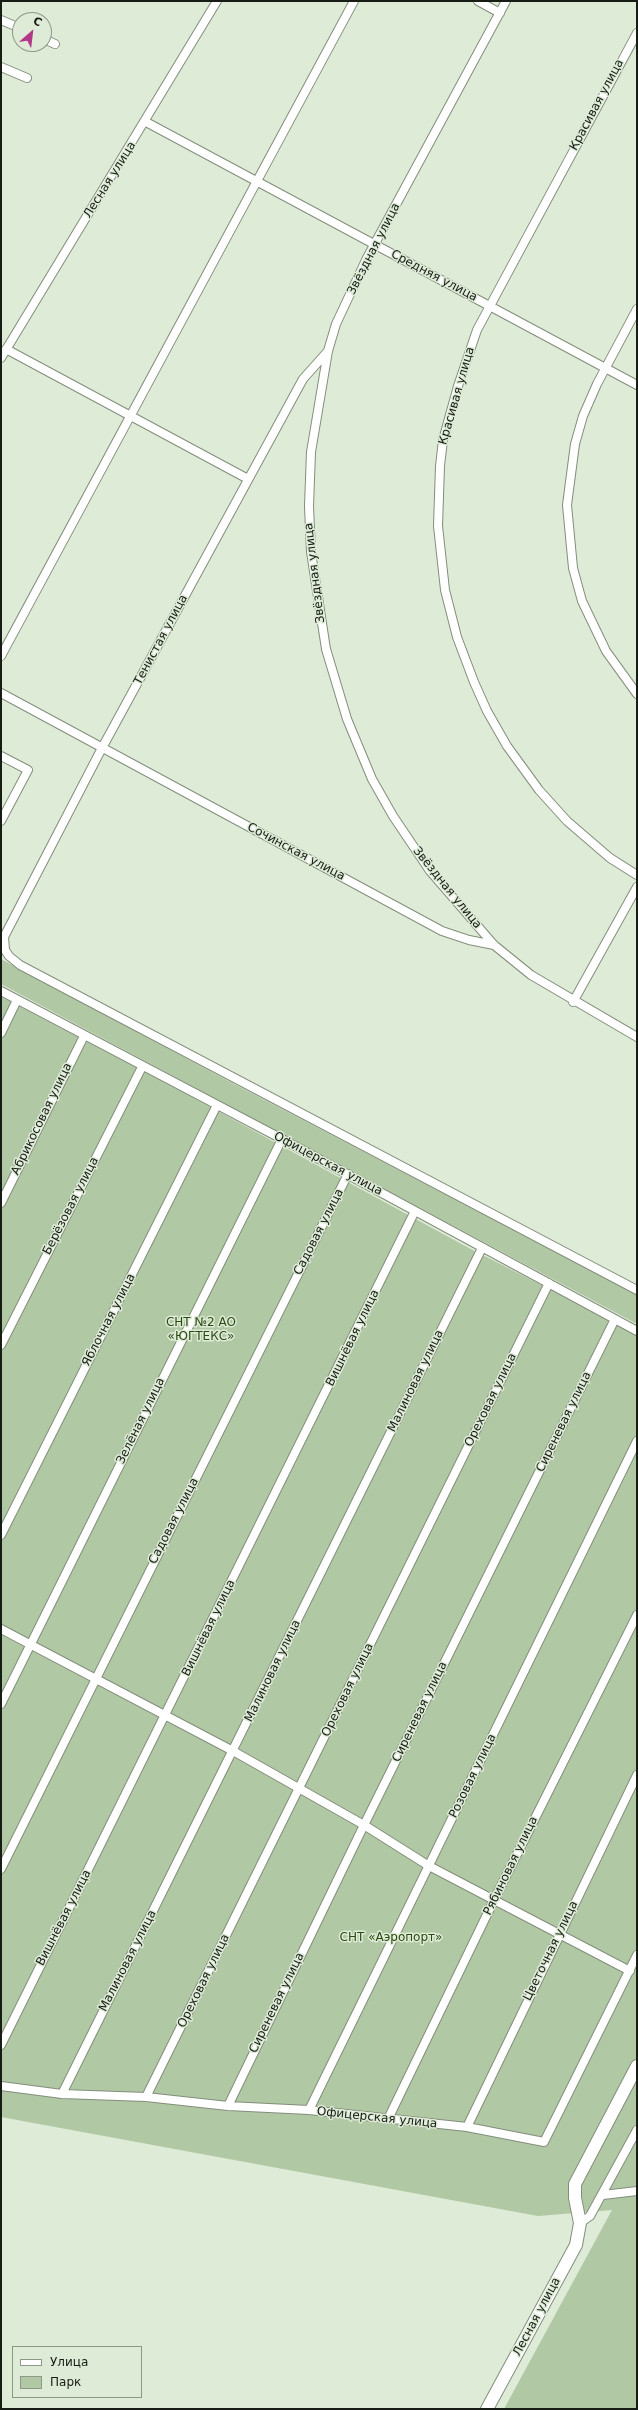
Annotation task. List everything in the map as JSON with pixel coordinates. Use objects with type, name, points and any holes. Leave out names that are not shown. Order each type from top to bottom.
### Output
[{"type":"street","name":"Лесная улица","points":[[1,358],[146,122],[217,1]]},
{"type":"street","points":[[1,656],[354,1]]},
{"type":"street","points":[[478,1],[500,13]]},
{"type":"street","name":"Звёздная улица","points":[[506,1],[375,244],[336,324],[328,351],[311,452],[308,506],[310,552],[326,649],[347,719],[372,779],[392,816],[430,870],[494,945],[531,975],[573,1002],[637,1037]]},
{"type":"street","points":[[1,20],[12,25]]},
{"type":"street","name":"Красивая улица","points":[[637,33],[490,306],[469,351],[443,440],[440,466],[438,526],[447,597],[457,637],[474,682],[507,746],[539,790],[567,821],[610,858],[637,875]]},
{"type":"street","points":[[1,67],[26,78]]},
{"type":"street","name":"Средняя улица","points":[[146,122],[637,385]]},
{"type":"street","points":[[637,309],[583,416],[575,444],[567,505],[568,535],[573,568],[582,601],[593,627],[606,651],[637,694]]},
{"type":"street","points":[[6,349],[248,480]]},
{"type":"street","name":"Тенистая улица","points":[[328,351],[303,379],[102,748],[4,937],[5,950],[9,956],[20,965],[637,1290]]},
{"type":"street","name":"Сочинская улица","points":[[1,693],[442,931],[469,940],[494,945]]},
{"type":"street","points":[[1,756],[28,770],[1,821]]},
{"type":"street","points":[[573,1002],[637,887]]},
{"type":"street","name":"Офицерская улица","points":[[1,991],[142,1067],[348,1174],[637,1331]]},
{"type":"street","points":[[1,1033],[17,1000]]},
{"type":"street","name":"Абрикосовая улица","points":[[1,1203],[84,1036]]},
{"type":"street","name":"Берёзовая улица","points":[[1,1345],[142,1067]]},
{"type":"street","name":"Яблочная улица","points":[[1,1535],[217,1105]]},
{"type":"street","name":"Зелёная улица","points":[[1,1704],[282,1139]]},
{"type":"street","name":"Садовая улица","points":[[1,1869],[348,1174]]},
{"type":"street","name":"Вишнёвая улица","points":[[1,2045],[416,1211]]},
{"type":"street","name":"Малиновая улица","points":[[62,2094],[234,1751],[482,1248]]},
{"type":"street","name":"Ореховая улица","points":[[146,2097],[300,1789],[549,1283]]},
{"type":"street","name":"Сиреневая улица","points":[[228,2106],[364,1825],[615,1319]]},
{"type":"street","name":"Розовая улица","points":[[309,2110],[637,1441]]},
{"type":"street","name":"Рябиновая улица","points":[[388,2119],[495,1898],[637,1615]]},
{"type":"street","points":[[1,1629],[30,1646],[96,1678],[234,1751],[364,1825],[429,1866],[495,1898],[559,1936],[630,1971]]},
{"type":"street","name":"Цветочная улица","points":[[467,2127],[637,1775]]},
{"type":"street","name":"Офицерская улица","points":[[1,2086],[62,2094],[146,2097],[228,2106],[309,2110],[467,2127],[544,2142],[637,1955]]},
{"type":"street","name":"Лесная улица","points":[[487,2409],[576,2245],[580,2223],[575,2198],[575,2184],[637,2066]]},
{"type":"street","points":[[580,2223],[590,2216],[603,2195],[637,2130]]},
{"type":"street","points":[[603,2195],[637,2191]]},
{"type":"green space","points":[[1,959],[234,1084],[637,1295],[637,1324],[1,984]]},
{"type":"green space","points":[[1,993],[467,1247],[637,1334],[637,2409],[504,2409],[612,2210],[538,2216],[1,2117]]},
{"type":"park label","name":"СНТ №2 АО «ЮГТЕКС»","points":[[201,1330]]},
{"type":"park label","name":"СНТ «Аэропорт»","points":[[391,1938]]}]
